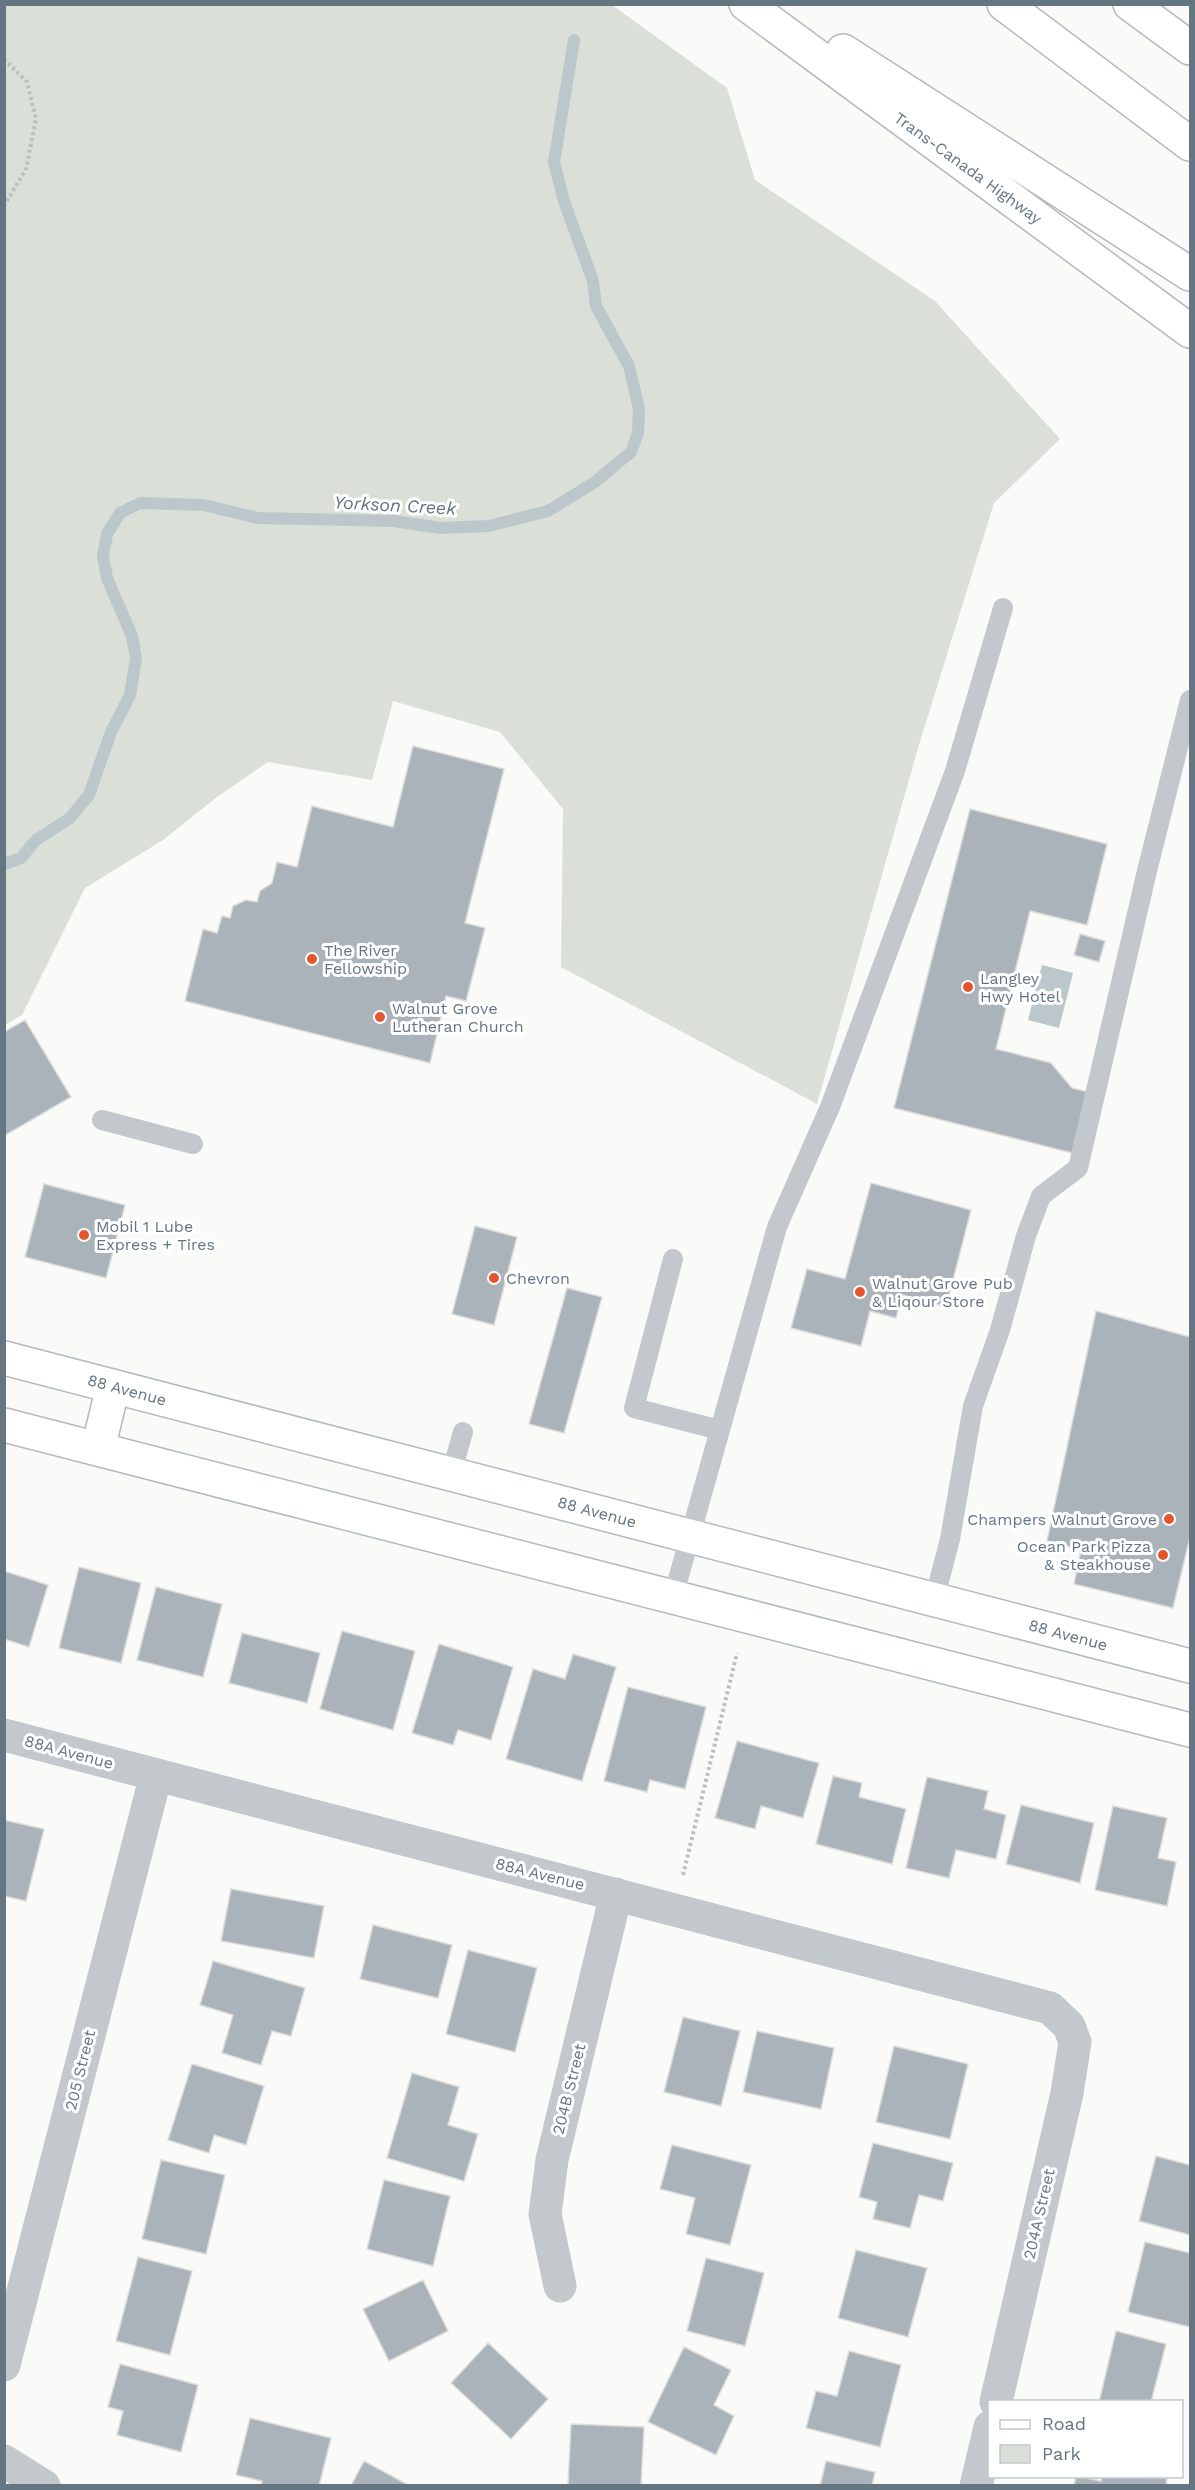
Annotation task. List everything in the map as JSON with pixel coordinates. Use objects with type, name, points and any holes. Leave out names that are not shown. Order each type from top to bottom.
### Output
[{"type":"main road","name":"Trans-Canada Highway","points":[[746,4],[1191,331]]},
{"type":"main road","points":[[771,4],[1191,274]]},
{"type":"main road","points":[[1004,4],[1191,144]]},
{"type":"main road","points":[[1130,4],[1191,48]]},
{"type":"main road","name":"88 Avenue","points":[[4,1358],[1191,1666]]},
{"type":"main road","points":[[98,1449],[113,1386]]},
{"type":"main road","points":[[4,1425],[1191,1730]]},
{"type":"street","name":"88A Avenue","points":[[4,1735],[1015,1997],[1050,2008],[1069,2025]]},
{"type":"street","name":"205 Street","points":[[4,2366],[156,1775]]},
{"type":"street","name":"204B Street","points":[[560,2286],[545,2214],[552,2160],[616,1894]]},
{"type":"street","name":"204A Street","points":[[996,2400],[1069,2084],[1075,2042],[1069,2025]]},
{"type":"street","points":[[976,2486],[988,2435]]},
{"type":"street","points":[[4,2461],[44,2486]]},
{"type":"lane","points":[[673,1597],[777,1227],[830,1107],[955,771],[1003,608]]},
{"type":"lane","points":[[934,1600],[950,1539],[972,1406],[1000,1330],[1026,1236],[1041,1196],[1078,1168],[1191,700]]},
{"type":"lane","points":[[102,1120],[193,1144]]},
{"type":"lane","points":[[673,1259],[634,1408],[720,1430]]},
{"type":"lane","points":[[452,1474],[463,1432]]},
{"type":"path","points":[[4,59],[27,81],[36,119],[26,169],[4,206]]},
{"type":"path","points":[[681,1884],[737,1653]]},
{"type":"green space","points":[[5,4],[612,5],[727,88],[755,180],[935,301],[1060,439],[994,503],[918,748],[817,1104],[561,967],[563,809],[500,732],[393,701],[372,780],[268,762],[217,797],[163,840],[85,888],[22,1015],[5,1025]]},
{"type":"shaded area","points":[[1042,965],[1073,973],[1059,1028],[1028,1020]]},
{"type":"building","points":[[413,746],[504,769],[465,923],[485,928],[466,1001],[446,996],[430,1063],[185,1001],[203,929],[217,933],[222,916],[230,918],[233,906],[246,900],[257,902],[260,891],[272,883],[277,862],[297,867],[312,806],[393,827]]},
{"type":"building","name":"Langley Hwy Hotel","points":[[970,809],[1107,844],[1087,925],[1030,911],[996,1049],[1051,1063],[1072,1088],[1088,1092],[1072,1153],[894,1108]]},
{"type":"building","points":[[1080,934],[1105,941],[1099,962],[1074,955]]},
{"type":"building","points":[[25,1020],[71,1097],[4,1136],[4,1032]]},
{"type":"building","points":[[871,1183],[971,1210],[946,1307],[902,1295],[896,1318],[870,1311],[861,1346],[791,1328],[807,1269],[845,1279]]},
{"type":"building","points":[[44,1184],[125,1205],[106,1278],[25,1257]]},
{"type":"building","points":[[475,1226],[517,1237],[494,1325],[452,1314]]},
{"type":"building","points":[[567,1288],[602,1297],[564,1433],[529,1424]]},
{"type":"building","points":[[1096,1311],[1190,1337],[1190,1537],[1173,1608],[1074,1584],[1081,1550],[1047,1541]]},
{"type":"building","points":[[79,1567],[141,1583],[121,1663],[59,1648]]},
{"type":"building","points":[[4,1571],[48,1585],[29,1647],[4,1639]]},
{"type":"building","points":[[156,1587],[222,1604],[203,1677],[137,1660]]},
{"type":"building","points":[[342,1631],[415,1651],[393,1730],[320,1709]]},
{"type":"building","points":[[242,1633],[320,1653],[307,1703],[229,1683]]},
{"type":"building","points":[[439,1644],[513,1667],[491,1740],[458,1730],[453,1745],[412,1733]]},
{"type":"building","points":[[573,1654],[616,1667],[582,1781],[506,1759],[533,1669],[565,1679]]},
{"type":"building","points":[[628,1687],[706,1707],[685,1789],[650,1780],[647,1792],[604,1781]]},
{"type":"building","points":[[737,1741],[819,1763],[803,1818],[761,1806],[755,1829],[715,1818]]},
{"type":"building","points":[[833,1776],[862,1783],[859,1797],[906,1809],[892,1864],[816,1844]]},
{"type":"building","points":[[927,1777],[988,1791],[984,1809],[1006,1815],[996,1859],[956,1850],[949,1878],[906,1868]]},
{"type":"building","points":[[1021,1805],[1094,1823],[1080,1883],[1006,1864]]},
{"type":"building","points":[[1113,1806],[1167,1818],[1158,1858],[1176,1862],[1167,1906],[1095,1890]]},
{"type":"building","points":[[4,1820],[44,1829],[26,1901],[4,1896]]},
{"type":"building","points":[[231,1889],[324,1906],[314,1958],[221,1941]]},
{"type":"building","points":[[373,1925],[452,1945],[438,1998],[360,1979]]},
{"type":"building","points":[[468,1950],[537,1968],[515,2052],[446,2034]]},
{"type":"building","points":[[213,1961],[305,1988],[291,2036],[272,2031],[261,2065],[222,2053],[233,2015],[200,2005]]},
{"type":"building","points":[[683,2017],[740,2031],[721,2106],[664,2092]]},
{"type":"building","points":[[757,2031],[834,2048],[821,2109],[743,2092]]},
{"type":"building","points":[[894,2046],[968,2064],[950,2139],[876,2122]]},
{"type":"building","points":[[192,2064],[264,2086],[246,2145],[214,2135],[209,2153],[168,2140]]},
{"type":"building","points":[[412,2073],[459,2087],[448,2125],[478,2134],[464,2181],[387,2158]]},
{"type":"building","points":[[873,2143],[953,2163],[943,2201],[919,2195],[910,2228],[873,2219],[877,2202],[859,2197]]},
{"type":"building","points":[[672,2145],[751,2165],[730,2245],[686,2234],[695,2198],[660,2189]]},
{"type":"building","points":[[1156,2156],[1190,2165],[1190,2235],[1139,2221]]},
{"type":"building","points":[[161,2160],[225,2175],[206,2254],[142,2239]]},
{"type":"building","points":[[384,2180],[450,2196],[433,2266],[367,2249]]},
{"type":"building","points":[[1145,2242],[1190,2253],[1190,2327],[1128,2312]]},
{"type":"building","points":[[856,2250],[927,2268],[908,2337],[838,2318]]},
{"type":"building","points":[[138,2257],[192,2271],[170,2355],[116,2341]]},
{"type":"building","points":[[706,2258],[764,2273],[745,2346],[687,2331]]},
{"type":"building","points":[[423,2280],[448,2331],[389,2361],[363,2309]]},
{"type":"building","points":[[1116,2331],[1166,2344],[1152,2400],[1099,2400]]},
{"type":"building","points":[[488,2343],[548,2399],[511,2439],[451,2383]]},
{"type":"building","points":[[684,2347],[731,2370],[714,2405],[734,2416],[716,2455],[648,2422]]},
{"type":"building","points":[[849,2351],[901,2365],[880,2447],[806,2428],[816,2391],[837,2396]]},
{"type":"building","points":[[120,2364],[198,2385],[181,2452],[117,2435],[123,2411],[108,2407]]},
{"type":"building","points":[[250,2418],[331,2438],[319,2486],[261,2486],[262,2481],[236,2475]]},
{"type":"building","points":[[571,2424],[644,2427],[641,2486],[568,2486]]},
{"type":"building","points":[[364,2461],[410,2486],[351,2486]]},
{"type":"building","points":[[826,2461],[875,2472],[872,2486],[820,2486]]},
{"type":"building","points":[[1076,2478],[1101,2481],[1102,2478],[1167,2478],[1166,2486],[1074,2486]]},
{"type":"waterway","name":"Yorkson Creek","points":[[4,864],[21,858],[36,840],[70,818],[89,795],[111,732],[130,695],[136,658],[132,636],[107,578],[103,556],[107,534],[120,513],[140,503],[204,505],[257,518],[394,521],[440,528],[489,526],[548,511],[595,482],[631,452],[638,433],[639,409],[629,366],[596,306],[593,281],[564,201],[554,162],[574,40]]},
{"type":"place","name":"The River Fellowship","points":[[312,959]]},
{"type":"place","name":"Langley Hwy Hotel","points":[[968,987]]},
{"type":"place","name":"Walnut Grove Lutheran Church","points":[[380,1017]]},
{"type":"place","name":"Mobil 1 Lube Express + Tires","points":[[84,1235]]},
{"type":"place","name":"Chevron","points":[[494,1278]]},
{"type":"place","name":"Walnut Grove Pub & Liqour Store","points":[[860,1292]]},
{"type":"place","name":"Champers Walnut Grove","points":[[1169,1519]]},
{"type":"place","name":"Ocean Park Pizza & Steakhouse","points":[[1163,1555]]}]
